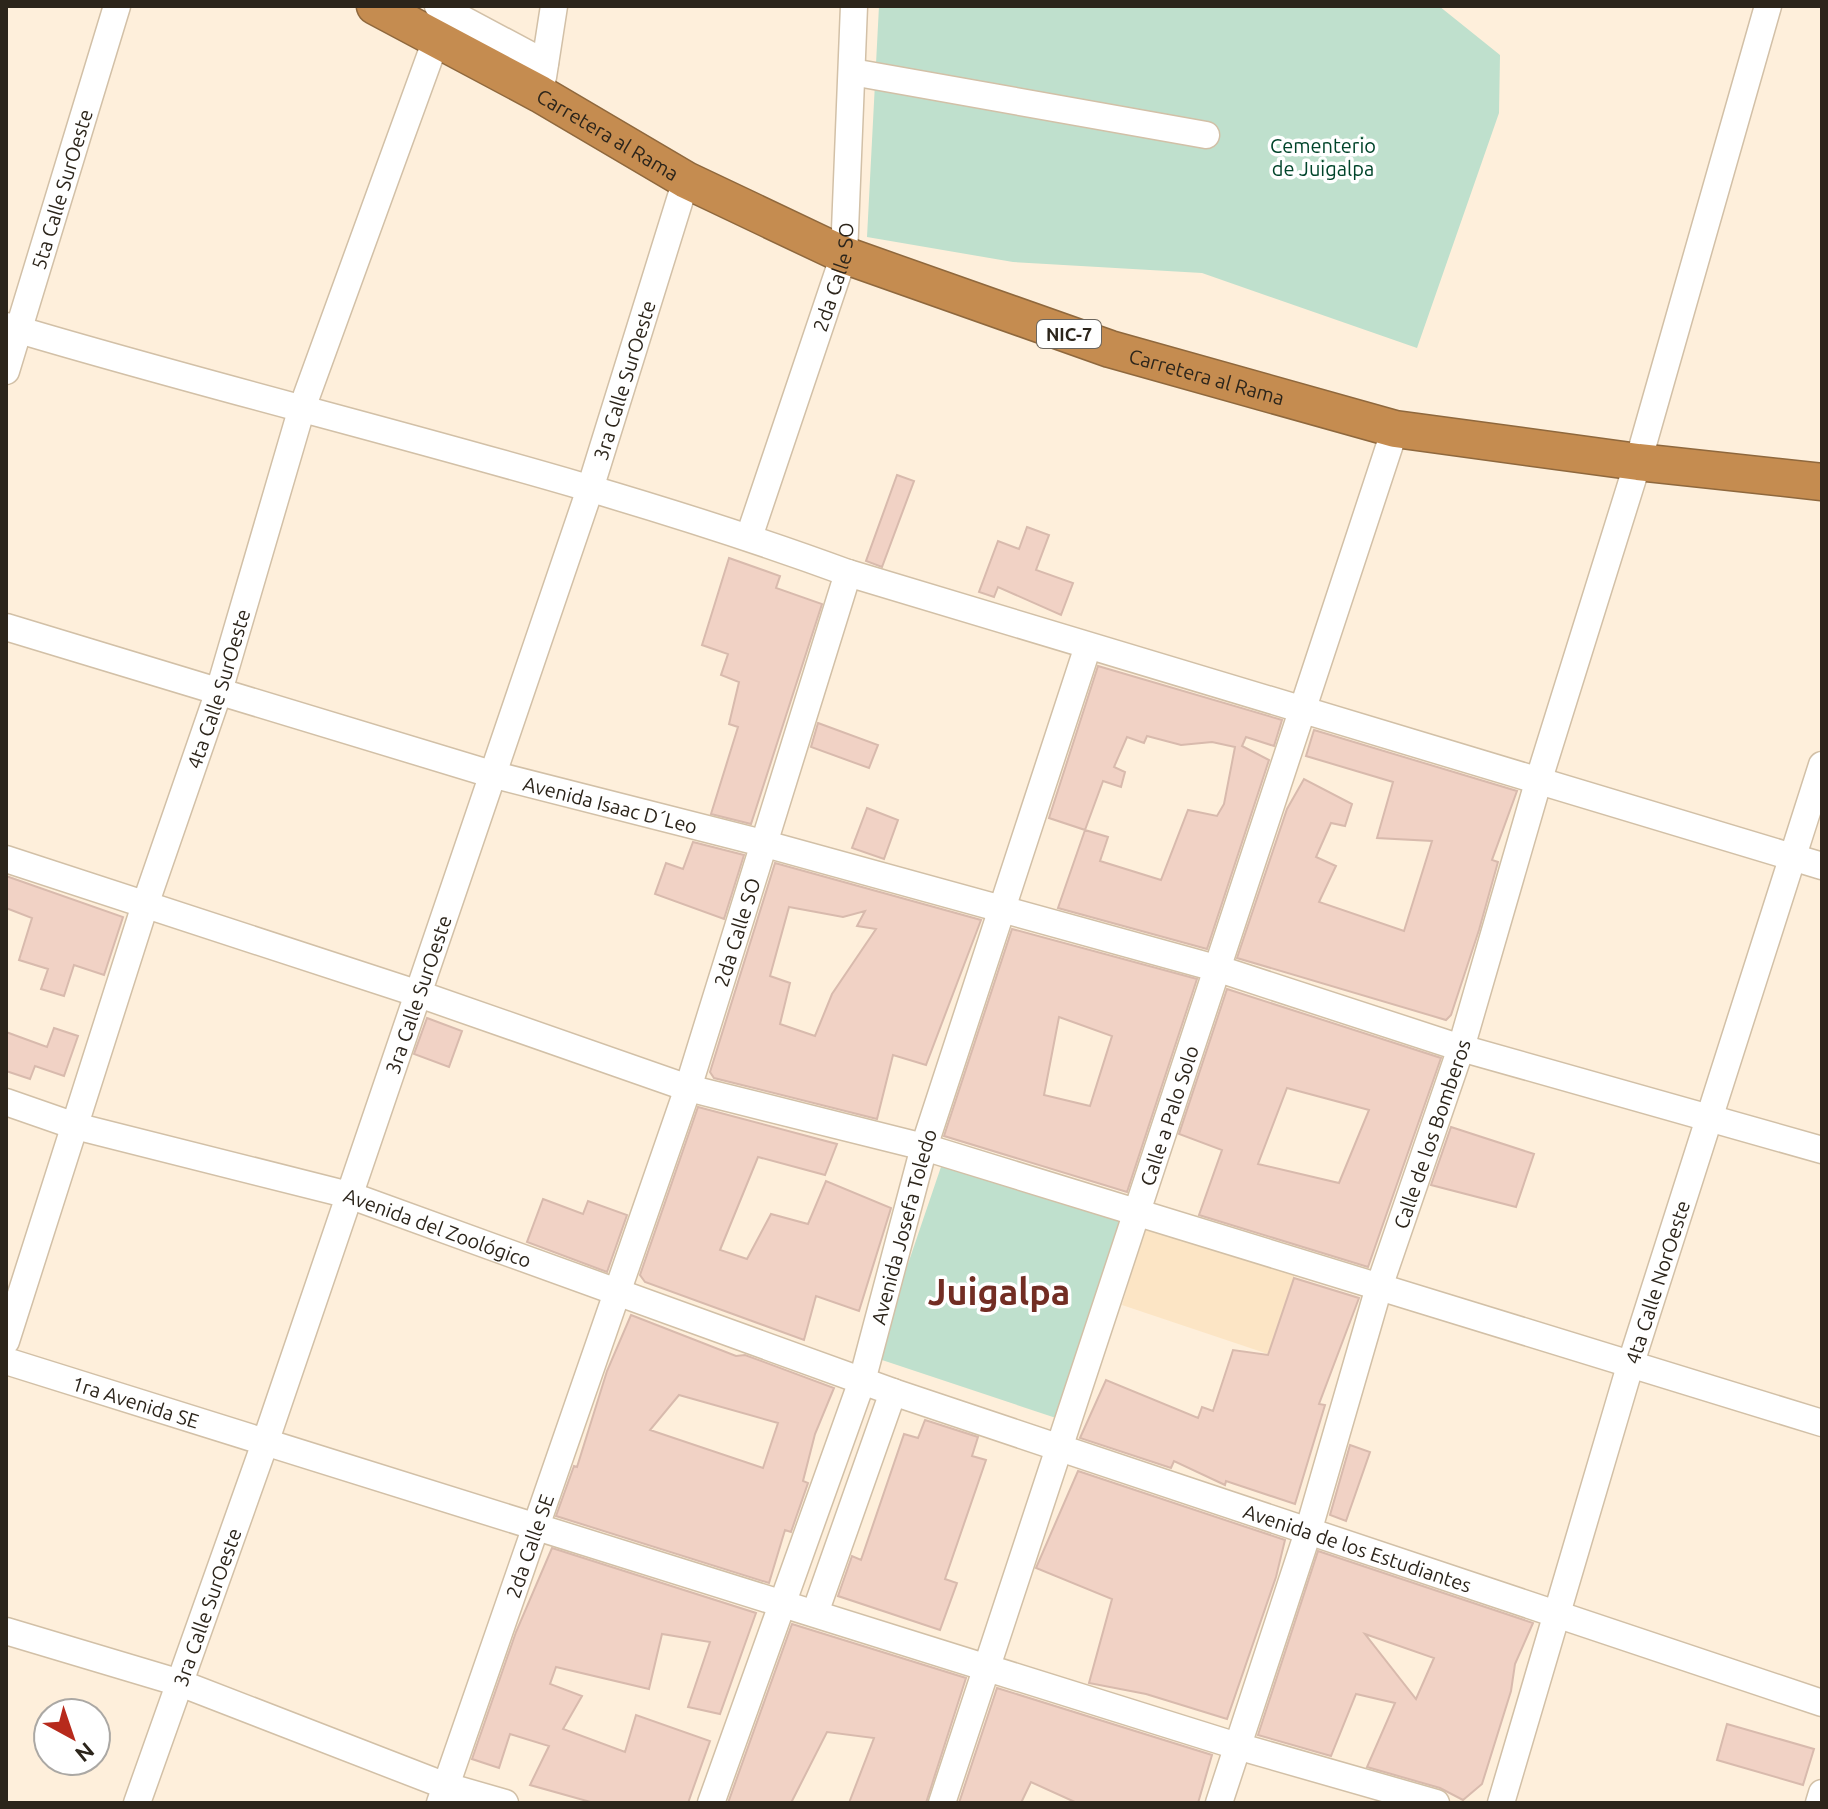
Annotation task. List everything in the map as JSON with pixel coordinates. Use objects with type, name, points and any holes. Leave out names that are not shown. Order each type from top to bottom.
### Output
[{"type":"highway","name":"Carretera al Rama","points":[[375,6],[437,23],[542,79],[686,180],[844,255],[1110,349],[1395,429],[1638,462],[1822,482]]},
{"type":"street","name":"5ta Calle SurOeste","points":[[6,371],[12,328],[117,6]]},
{"type":"street","points":[[542,79],[554,6]]},
{"type":"street","name":"2da Calle SO","points":[[749,537],[844,255],[854,6]]},
{"type":"street","name":"Calle de los Bomberos","points":[[1219,1803],[1308,1532],[1379,1287],[1461,1048],[1539,779],[1638,462],[1768,6]]},
{"type":"street","name":"4ta Calle SurOeste","points":[[6,1341],[145,905],[219,691],[301,411],[437,23]]},
{"type":"street","points":[[852,72],[1206,135]]},
{"type":"street","name":"3ra Calle SurOeste","points":[[137,1803],[266,1440],[590,489],[686,180]]},
{"type":"street","points":[[12,328],[301,411],[590,489],[749,537],[848,573],[1822,866]]},
{"type":"street","name":"Calle a Palo Solo","points":[[942,1803],[1395,429]]},
{"type":"street","name":"2da Calle SO","points":[[620,1291],[688,1088],[848,573]]},
{"type":"street","name":"Avenida Isaac D´Leo","points":[[6,627],[491,774],[762,843],[1219,969],[1461,1048],[1822,1150]]},
{"type":"street","name":"Avenida Josefa Toledo","points":[[711,1803],[780,1603],[862,1381],[924,1147],[1088,646]]},
{"type":"street","name":"4ta Calle NorOeste","points":[[1501,1803],[1630,1366],[1822,765]]},
{"type":"street","points":[[6,859],[419,994],[688,1088],[924,1147],[1822,1423]]},
{"type":"street","name":"Avenida del Zoológico","points":[[6,1102],[75,1126],[349,1195],[893,1392]]},
{"type":"street","name":"2da Calle SE","points":[[443,1794],[620,1291]]},
{"type":"street","name":"1ra Avenida SE","points":[[6,1361],[1237,1746],[1436,1803]]},
{"type":"street","points":[[815,1613],[893,1392]]},
{"type":"street","name":"Avenida de los Estudiantes","points":[[893,1392],[1060,1446],[1557,1617],[1822,1703]]},
{"type":"street","points":[[6,1631],[180,1683],[443,1794],[505,1803]]},
{"type":"street","points":[[1819,1803],[1822,1793]]},
{"type":"shaded area","points":[[1145,1226],[1295,1274],[1268,1354],[1122,1305]]},
{"type":"green space","name":"Cementerio de Juigalpa","points":[[879,6],[1439,6],[1500,55],[1499,113],[1417,348],[1202,273],[1013,262],[867,237]]},
{"type":"green space","points":[[943,1161],[1129,1223],[1062,1420],[876,1358]]},
{"type":"building","points":[[897,475],[914,481],[882,567],[866,561]]},
{"type":"building","points":[[1027,527],[1049,535],[1036,570],[1073,583],[1061,615],[998,587],[994,597],[979,592],[998,541],[1019,549]]},
{"type":"building","points":[[729,558],[780,576],[776,588],[822,604],[751,824],[711,814],[738,727],[729,724],[739,682],[721,675],[728,654],[702,645]]},
{"type":"building","points":[[1098,666],[1282,720],[1274,746],[1246,737],[1242,746],[1269,760],[1207,949],[1058,908],[1085,830],[1049,818]],"holes":[[[1147,736],[1181,745],[1212,742],[1235,747],[1224,804],[1217,816],[1188,810],[1161,880],[1100,861],[1108,837],[1085,830],[1103,781],[1121,787],[1125,772],[1114,767],[1127,737],[1144,743]]]},
{"type":"building","points":[[818,723],[878,745],[869,768],[811,747]]},
{"type":"building","points":[[1314,730],[1517,791],[1492,860],[1498,862],[1479,930],[1451,1015],[1446,1020],[1237,958],[1287,809],[1304,779],[1352,804],[1345,826],[1331,823],[1316,857],[1336,866],[1319,902],[1404,931],[1432,841],[1377,838],[1393,782],[1306,756]]},
{"type":"building","points":[[867,808],[898,820],[884,859],[852,848]]},
{"type":"building","points":[[693,842],[744,855],[724,919],[655,894],[666,863],[683,869]]},
{"type":"building","points":[[775,863],[981,920],[926,1065],[893,1055],[877,1119],[714,1078],[710,1072]],"holes":[[[789,907],[843,917],[865,911],[857,926],[876,929],[832,994],[815,1036],[780,1024],[790,983],[770,976]]]},
{"type":"building","points":[[6,876],[123,917],[104,975],[74,965],[64,996],[41,989],[48,969],[19,960],[32,918],[6,908]]},
{"type":"building","points":[[1012,929],[1197,979],[1127,1192],[944,1136]],"holes":[[[1059,1017],[1112,1036],[1090,1106],[1044,1095]]]},
{"type":"building","points":[[1227,989],[1441,1058],[1368,1267],[1199,1215],[1222,1150],[1179,1134]],"holes":[[[1287,1088],[1369,1110],[1339,1183],[1258,1164]]]},
{"type":"building","points":[[427,1018],[462,1031],[449,1067],[414,1054]]},
{"type":"building","points":[[54,1028],[78,1036],[64,1076],[35,1066],[30,1079],[6,1071],[6,1032],[47,1047]]},
{"type":"building","points":[[698,1107],[837,1144],[825,1175],[758,1157],[720,1250],[747,1259],[771,1214],[808,1224],[826,1181],[891,1208],[859,1311],[816,1296],[804,1340],[645,1282],[640,1275]]},
{"type":"building","points":[[1451,1127],[1534,1154],[1516,1207],[1431,1185]]},
{"type":"building","points":[[543,1199],[583,1214],[588,1201],[627,1215],[607,1272],[527,1242]]},
{"type":"building","points":[[1294,1278],[1359,1298],[1319,1404],[1325,1405],[1295,1504],[1226,1481],[1225,1485],[1174,1461],[1171,1468],[1080,1438],[1106,1380],[1198,1418],[1202,1407],[1213,1411],[1233,1350],[1268,1355]]},
{"type":"building","points":[[631,1315],[736,1356],[745,1355],[834,1388],[815,1434],[803,1481],[808,1483],[791,1532],[785,1530],[769,1583],[556,1516],[574,1466],[577,1467],[607,1371]],"holes":[[[679,1395],[778,1423],[763,1468],[650,1430]]]},
{"type":"building","points":[[925,1420],[978,1437],[972,1456],[986,1460],[945,1579],[957,1583],[940,1630],[838,1596],[852,1556],[861,1560],[904,1434],[918,1438]]},
{"type":"building","points":[[1350,1445],[1370,1452],[1346,1521],[1330,1515]]},
{"type":"building","points":[[1078,1471],[1285,1540],[1276,1577],[1227,1719],[1146,1694],[1089,1683],[1112,1599],[1036,1568]]},
{"type":"building","points":[[552,1548],[756,1613],[720,1714],[688,1707],[710,1642],[662,1634],[649,1689],[556,1667],[550,1684],[582,1696],[563,1729],[625,1752],[636,1715],[710,1741],[688,1803],[594,1803],[530,1785],[549,1746],[510,1734],[499,1768],[472,1759],[516,1632]]},
{"type":"building","points":[[1318,1551],[1533,1623],[1515,1664],[1511,1691],[1482,1784],[1463,1800],[1440,1788],[1367,1767],[1395,1703],[1356,1694],[1331,1756],[1258,1735]],"holes":[[[1365,1634],[1434,1658],[1416,1699]]]},
{"type":"building","points":[[792,1624],[966,1678],[926,1803],[849,1803],[874,1738],[827,1732],[791,1803],[728,1803]]},
{"type":"building","points":[[997,1688],[1212,1755],[1198,1803],[1077,1803],[1031,1782],[1021,1803],[959,1803]]},
{"type":"building","points":[[1727,1724],[1814,1749],[1803,1785],[1717,1760]]},
{"type":"district","name":"Juigalpa","points":[[999,1291]]}]
